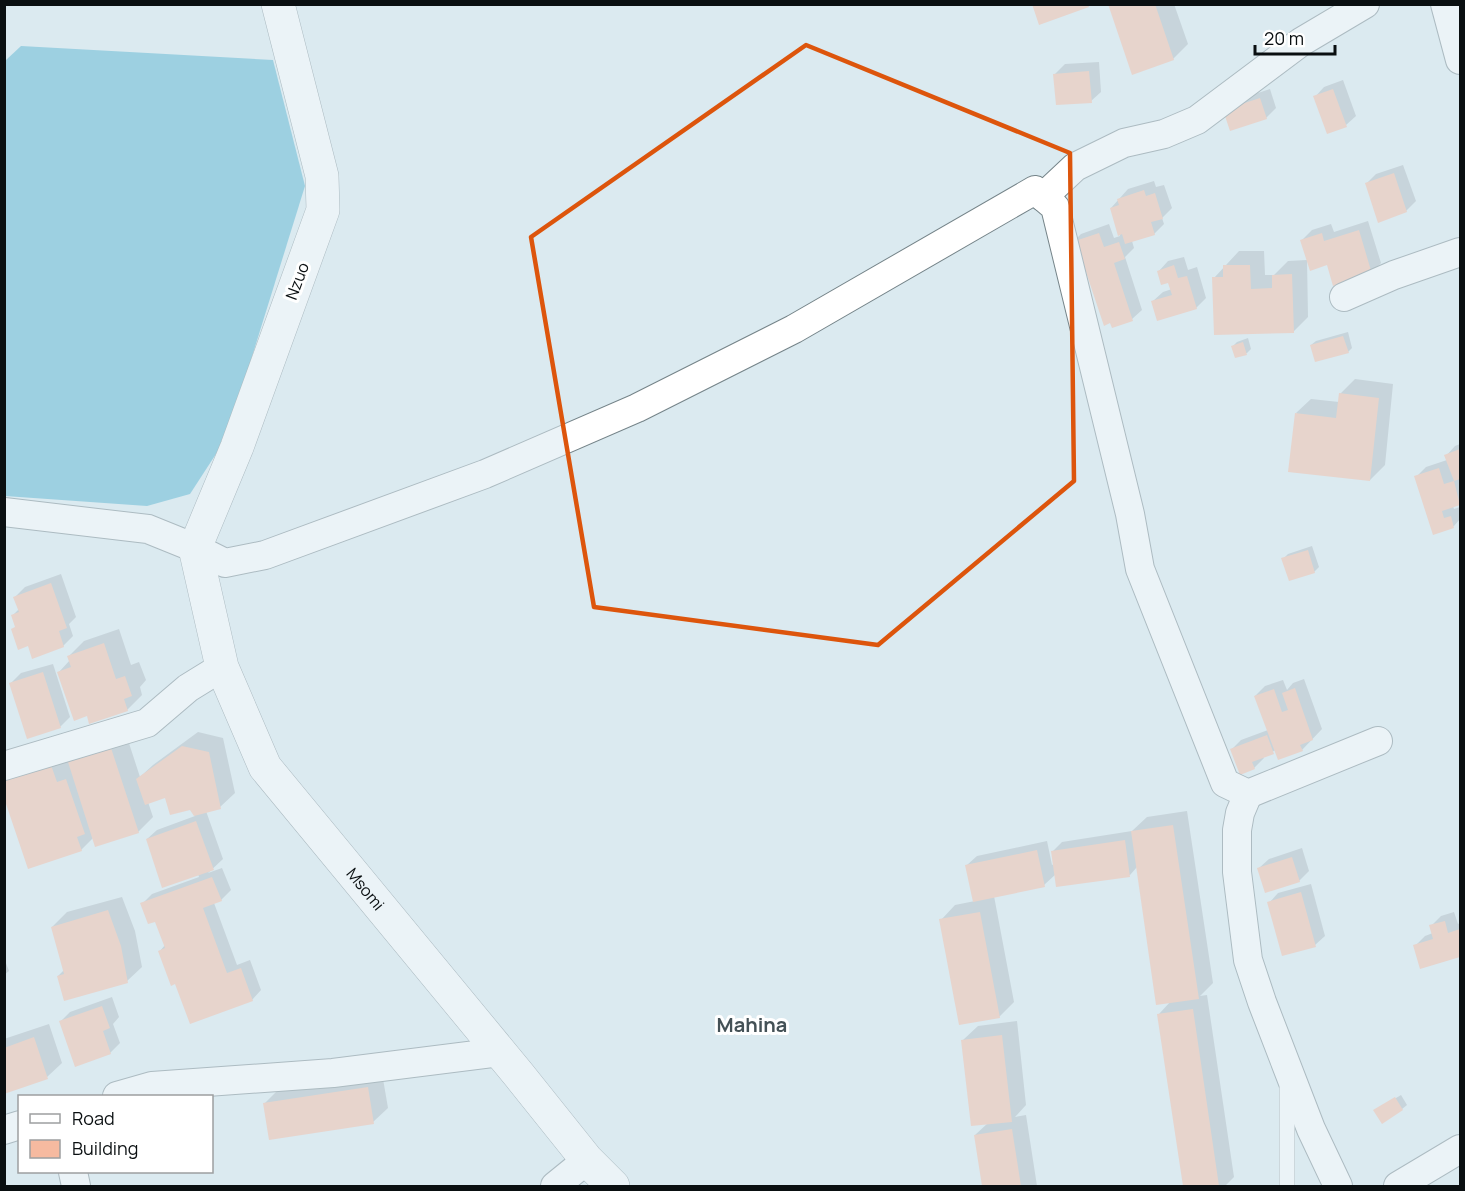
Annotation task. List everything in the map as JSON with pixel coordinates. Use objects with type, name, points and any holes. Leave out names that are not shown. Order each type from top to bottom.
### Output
[{"type":"street","name":"Nzuo","points":[[195,548],[237,447],[323,210],[322,176],[278,4]]},
{"type":"street","points":[[1043,197],[1075,167],[1104,152],[1124,143],[1164,134],[1197,120],[1301,42],[1365,4]]},
{"type":"street","points":[[1445,4],[1461,60]]},
{"type":"street","points":[[4,512],[148,529],[225,563],[265,555],[485,474],[637,408],[794,329],[1035,190],[1055,207],[1130,514],[1140,569],[1225,783],[1248,794]]},
{"type":"street","points":[[1344,297],[1394,275],[1461,252]]},
{"type":"street","name":"Msomi","points":[[195,548],[222,668],[265,767],[587,1160],[612,1186]]},
{"type":"street","points":[[4,766],[147,723],[188,688],[222,668]]},
{"type":"street","points":[[1338,1186],[1311,1129],[1248,960],[1237,872],[1237,830],[1240,813],[1248,794],[1378,741]]},
{"type":"street","points":[[120,1095],[152,1086],[333,1073],[500,1052]]},
{"type":"street","points":[[1398,1186],[1461,1149]]},
{"type":"street","points":[[555,1186],[587,1160]]},
{"type":"lane","points":[[1287,1068],[1287,1186]]},
{"type":"highlighted area","points":[[806,45],[1070,153],[1074,481],[878,645],[594,607],[531,237]]},
{"type":"shaded area","points":[[21,46],[273,60],[305,186],[227,437],[190,494],[147,506],[5,496],[5,61]]},
{"type":"building","points":[[1032,4],[1088,4],[1089,7],[1039,25]]},
{"type":"building","points":[[1108,4],[1155,4],[1174,60],[1132,75]]},
{"type":"building","points":[[1089,71],[1092,103],[1056,105],[1053,74]]},
{"type":"building","points":[[1333,89],[1347,127],[1327,134],[1313,96]]},
{"type":"building","points":[[1260,98],[1267,119],[1230,131],[1223,110]]},
{"type":"building","points":[[1394,173],[1407,212],[1378,223],[1365,183]]},
{"type":"building","points":[[1144,190],[1146,196],[1155,193],[1163,219],[1151,222],[1155,235],[1125,244],[1122,234],[1118,236],[1110,208],[1119,205],[1117,199]]},
{"type":"building","points":[[1359,230],[1372,274],[1333,286],[1327,265],[1310,271],[1300,240],[1322,233],[1324,241]]},
{"type":"building","points":[[1099,233],[1104,247],[1119,242],[1125,259],[1114,263],[1133,321],[1112,328],[1110,323],[1104,326],[1086,272],[1079,274],[1069,243]]},
{"type":"building","points":[[1174,265],[1178,278],[1187,276],[1197,309],[1157,321],[1151,301],[1172,295],[1168,283],[1161,285],[1157,271]]},
{"type":"building","points":[[1223,265],[1250,265],[1251,289],[1272,288],[1272,275],[1292,274],[1294,333],[1214,335],[1212,277],[1223,277]]},
{"type":"building","points":[[1343,336],[1349,353],[1315,362],[1310,345]]},
{"type":"building","points":[[1243,342],[1247,355],[1235,358],[1231,346]]},
{"type":"building","points":[[1339,393],[1379,398],[1370,481],[1288,472],[1295,413],[1336,418]]},
{"type":"building","points":[[1460,449],[1460,479],[1454,481],[1444,455]]},
{"type":"building","points":[[1439,468],[1444,484],[1454,481],[1460,505],[1442,511],[1444,518],[1451,516],[1454,528],[1433,535],[1414,476]]},
{"type":"building","points":[[1308,550],[1315,573],[1289,581],[1281,558]]},
{"type":"building","points":[[51,583],[67,628],[59,631],[64,647],[32,659],[28,646],[18,650],[11,629],[15,627],[11,615],[19,612],[13,597]]},
{"type":"building","points":[[104,643],[116,679],[125,676],[132,696],[124,699],[128,711],[89,724],[87,716],[74,721],[57,672],[71,667],[67,656]]},
{"type":"building","points":[[43,672],[61,728],[27,739],[9,683]]},
{"type":"building","points":[[1295,688],[1313,740],[1300,745],[1303,751],[1278,760],[1254,696],[1274,689],[1282,712],[1288,710],[1282,693]]},
{"type":"building","points":[[1267,735],[1274,754],[1252,762],[1255,769],[1240,775],[1230,749]]},
{"type":"building","points":[[182,746],[209,752],[221,809],[194,816],[190,810],[170,815],[165,798],[145,805],[136,779]]},
{"type":"building","points":[[111,748],[139,833],[95,847],[68,762]]},
{"type":"building","points":[[51,765],[57,782],[66,779],[85,834],[77,837],[82,851],[28,869],[4,798],[4,781]]},
{"type":"building","points":[[196,821],[214,870],[162,888],[146,839]]},
{"type":"building","points":[[1173,825],[1199,999],[1156,1005],[1131,831]]},
{"type":"building","points":[[1125,840],[1130,877],[1056,887],[1051,851]]},
{"type":"building","points":[[1037,850],[1045,887],[973,902],[965,865]]},
{"type":"building","points":[[1292,857],[1300,882],[1265,893],[1257,868]]},
{"type":"building","points":[[212,877],[222,901],[203,908],[227,973],[241,968],[253,1001],[190,1024],[175,984],[171,986],[158,951],[165,948],[155,922],[148,924],[140,903]]},
{"type":"building","points":[[1301,892],[1316,947],[1282,956],[1267,902]]},
{"type":"building","points":[[108,910],[121,946],[128,983],[64,1001],[57,976],[64,974],[51,927]]},
{"type":"building","points":[[980,912],[1000,1018],[959,1025],[939,919]]},
{"type":"building","points":[[1445,921],[1448,933],[1460,929],[1460,957],[1420,969],[1413,945],[1433,939],[1429,925]]},
{"type":"building","points":[[102,1006],[110,1028],[103,1031],[111,1054],[75,1067],[59,1021]]},
{"type":"building","points":[[1193,1009],[1219,1186],[1183,1186],[1157,1014]]},
{"type":"building","points":[[1002,1035],[1012,1122],[971,1126],[961,1040]]},
{"type":"building","points":[[34,1037],[48,1079],[4,1094],[4,1048]]},
{"type":"building","points":[[368,1087],[374,1124],[269,1140],[263,1103]]},
{"type":"building","points":[[1395,1097],[1403,1110],[1382,1124],[1373,1110]]},
{"type":"building","points":[[1012,1129],[1021,1186],[982,1186],[974,1135]]},
{"type":"district","name":"Mahina","points":[[752,1025]]}]
